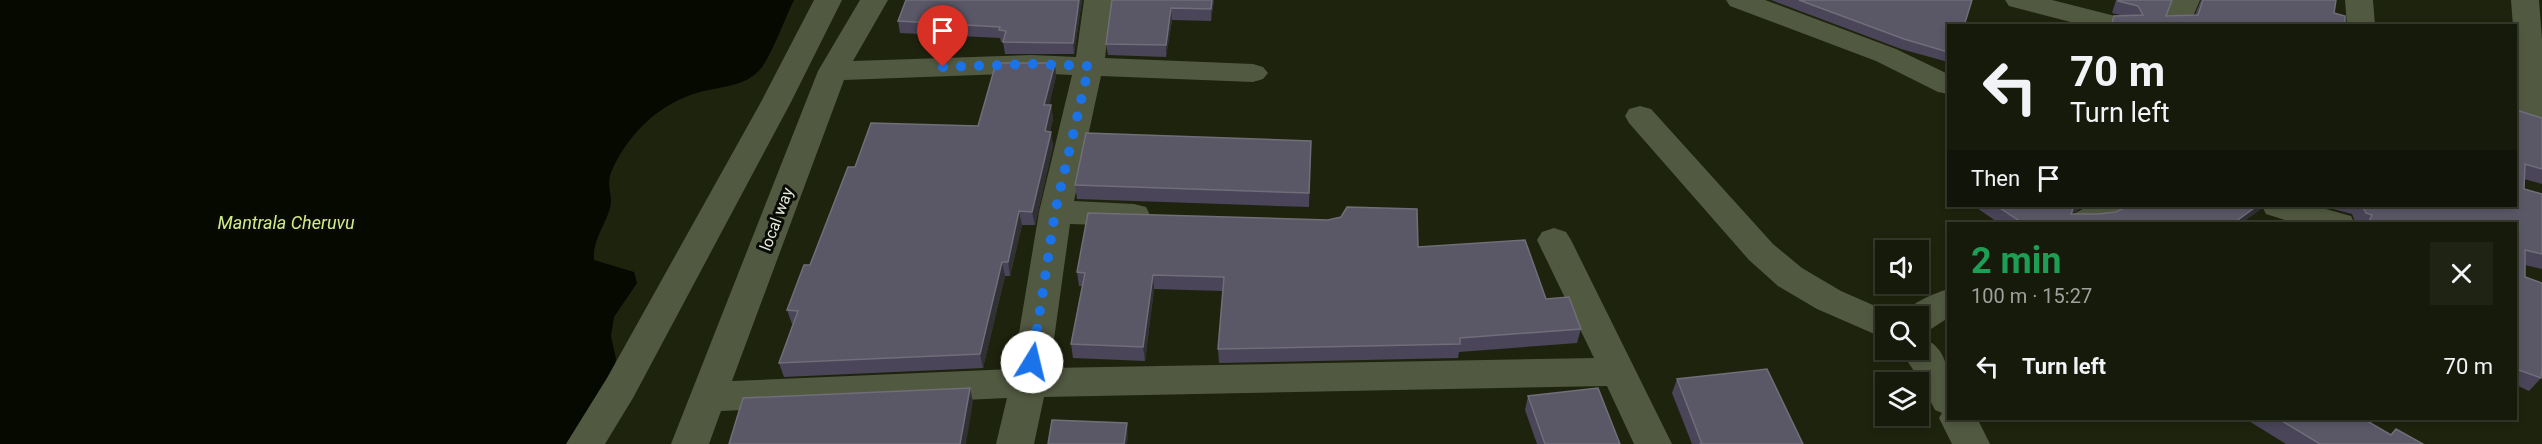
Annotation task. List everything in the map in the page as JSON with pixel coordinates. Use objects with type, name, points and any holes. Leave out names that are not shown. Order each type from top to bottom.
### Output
[{"type":"street","points":[[585,444],[620,388],[776,102],[828,0]]},
{"type":"street","name":"local way","points":[[690,444],[833,71],[874,0]]},
{"type":"street","points":[[1015,444],[1029,384],[1055,212],[1089,66],[1098,0]]},
{"type":"street","points":[[1740,0],[1886,55],[1947,85]]},
{"type":"street","points":[[2019,0],[2113,24]]},
{"type":"street","points":[[2359,0],[2361,24]]},
{"type":"street","points":[[2525,0],[2530,116]]},
{"type":"street","points":[[833,71],[1032,64],[1253,73]]},
{"type":"street","points":[[1640,116],[1761,252],[1790,277],[1829,300],[1875,321]]},
{"type":"street","points":[[2085,222],[2110,207]]},
{"type":"street","points":[[2281,207],[2332,222]]},
{"type":"street","points":[[1055,212],[1162,215]]},
{"type":"street","points":[[1554,240],[1653,444]]},
{"type":"street","points":[[1929,313],[1947,303]]},
{"type":"street","points":[[1925,360],[1947,398]]},
{"type":"street","points":[[709,397],[1029,384],[1619,372]]},
{"type":"street","points":[[1959,420],[1971,444]]},
{"type":"water","name":"Mantrala Cheruvu","points":[[0,0],[794,0],[770,53],[756,74],[742,82],[685,97],[659,111],[628,142],[610,174],[610,208],[597,240],[594,260],[634,272],[637,283],[614,317],[611,336],[616,359],[613,382],[583,444],[0,444]]},
{"type":"building","points":[[906,0],[1079,0],[1073,43],[1003,42],[1006,31],[999,30],[1000,27],[898,21]]},
{"type":"building","points":[[1112,0],[1212,0],[1211,9],[1171,8],[1166,45],[1106,44]]},
{"type":"building","points":[[1799,0],[1972,0],[1965,24],[1947,24],[1947,52],[1904,39]]},
{"type":"building","points":[[2172,0],[2166,16],[2198,15],[2203,0],[2336,0],[2334,13],[2345,16],[2345,24],[2112,24],[2114,16],[2143,15],[2138,6],[2118,1]]},
{"type":"building","points":[[996,63],[1055,63],[1044,105],[1051,105],[1045,131],[1051,132],[1032,212],[1019,211],[1008,262],[1002,262],[980,354],[779,363],[798,311],[787,310],[804,265],[810,265],[848,167],[855,167],[871,123],[978,126]]},
{"type":"building","points":[[2517,110],[2542,118],[2542,169],[2525,164],[2524,189],[2542,194],[2542,254],[2525,250],[2525,277],[2542,283],[2541,378],[2517,369],[2517,222],[2369,222],[2372,215],[2366,213],[2363,207],[2517,207]]},
{"type":"building","points":[[1086,133],[1311,141],[1309,193],[1075,185]]},
{"type":"building","points":[[1347,207],[1417,209],[1418,247],[1525,240],[1546,299],[1569,297],[1581,329],[1460,338],[1460,344],[1218,349],[1224,277],[1153,275],[1143,347],[1071,344],[1085,273],[1077,272],[1088,213],[1328,220],[1341,217]]},
{"type":"building","points":[[1998,207],[2074,207],[2071,214],[2099,214],[2116,212],[2125,207],[2256,207],[2235,222],[2021,222]]},
{"type":"building","points":[[1767,369],[1803,444],[1702,444],[1677,379]]},
{"type":"building","points":[[970,388],[960,444],[729,444],[743,398]]},
{"type":"building","points":[[1598,388],[1620,444],[1545,444],[1528,396]]},
{"type":"building","points":[[1052,420],[1127,423],[1124,444],[1048,444]]},
{"type":"building","points":[[2280,420],[2365,420],[2391,435],[2396,429],[2423,444],[2320,444]]},
{"type":"route","points":[[943,67],[1032,64],[1089,66],[1055,212],[1032,362]]}]
